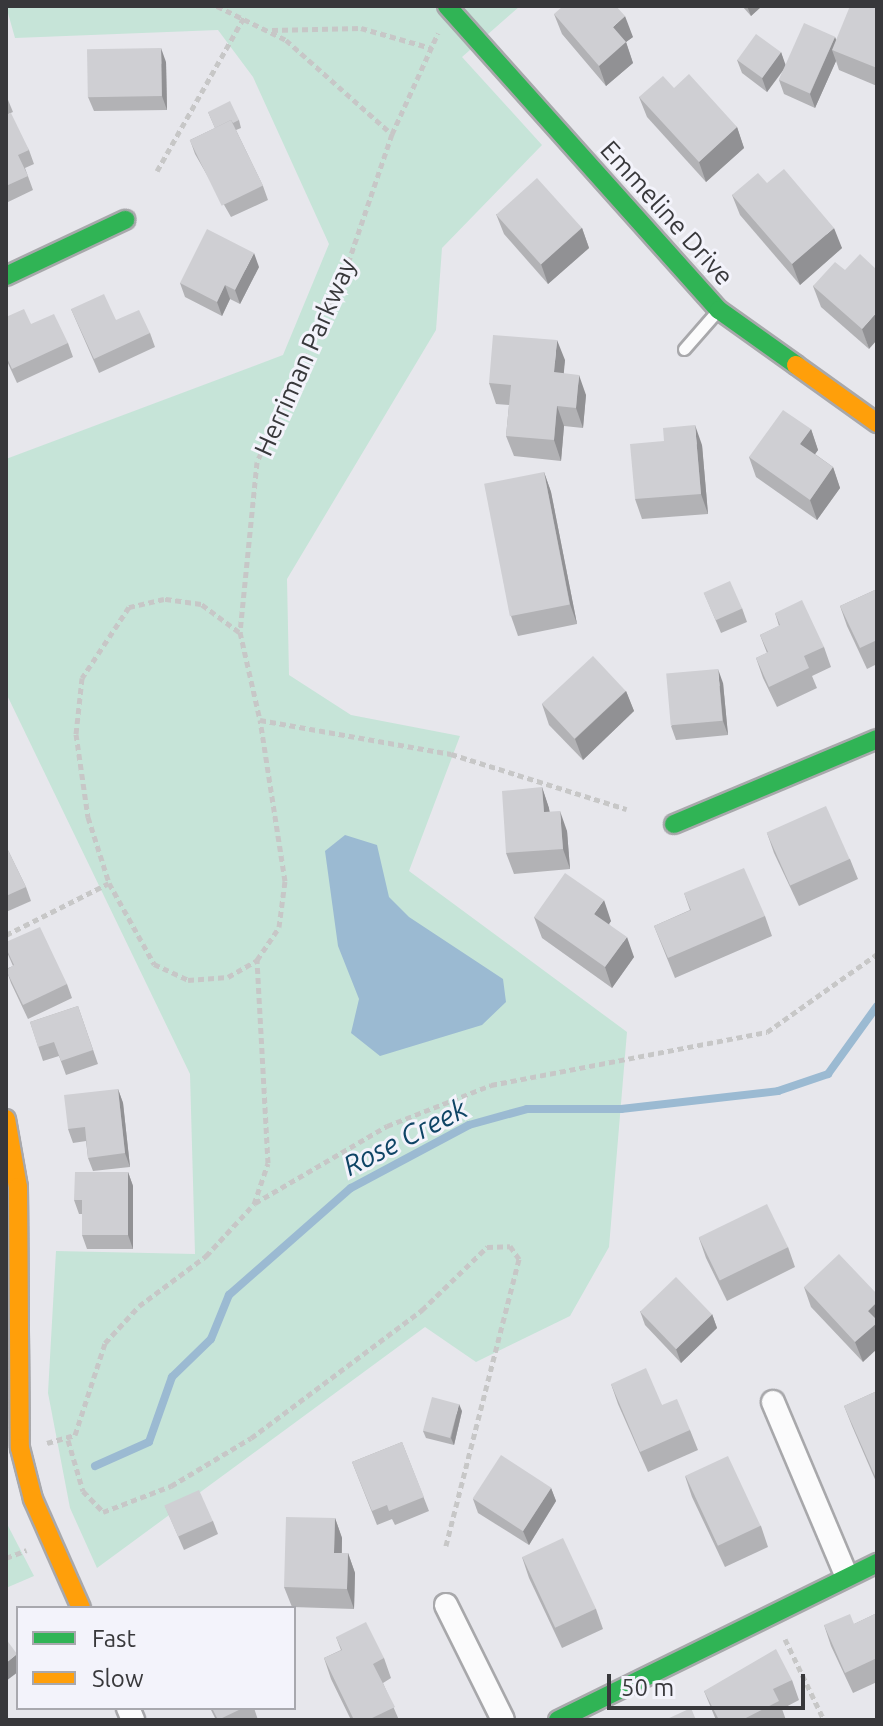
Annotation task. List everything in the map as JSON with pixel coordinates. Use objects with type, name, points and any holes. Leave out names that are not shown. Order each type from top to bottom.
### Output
[{"type":"street","name":"Emmeline Drive","points":[[447,6],[719,310],[877,423]]},
{"type":"street","points":[[6,276],[125,220]]},
{"type":"street","points":[[674,824],[877,739]]},
{"type":"street","points":[[6,1119],[18,1187],[20,1448],[33,1499],[80,1606]]},
{"type":"street","points":[[773,1402],[846,1575]]},
{"type":"street","points":[[558,1720],[846,1575],[877,1563]]},
{"type":"street","points":[[446,1605],[503,1720]]},
{"type":"lane","points":[[684,349],[719,310]]},
{"type":"path","points":[[217,6],[268,30],[392,134]]},
{"type":"path","points":[[157,171],[244,17]]},
{"type":"path","points":[[268,30],[361,28],[431,48]]},
{"type":"path","name":"Herriman Parkway","points":[[257,960],[279,927],[285,881],[260,720],[240,632],[257,462],[342,281],[392,134],[440,28]]},
{"type":"path","points":[[240,632],[201,604],[164,599],[129,607],[82,678],[76,734],[88,817],[109,883],[154,964],[188,980],[228,977],[257,960],[268,1163],[254,1204]]},
{"type":"path","points":[[260,720],[451,754],[627,809]]},
{"type":"path","points":[[6,935],[109,883]]},
{"type":"path","points":[[446,1546],[519,1259],[510,1246],[487,1247],[398,1329],[251,1438],[171,1486],[103,1512],[83,1491],[68,1440],[105,1343],[139,1306],[206,1256],[254,1204],[387,1126],[491,1085],[767,1032],[877,954]]},
{"type":"path","points":[[43,1444],[68,1440]]},
{"type":"path","points":[[6,1558],[28,1550]]},
{"type":"path","points":[[778,1624],[824,1720]]},
{"type":"green space","points":[[6,6],[520,6],[462,57],[542,145],[442,248],[436,330],[287,579],[289,675],[351,715],[460,736],[409,871],[627,1032],[609,1247],[570,1316],[476,1362],[425,1327],[97,1568],[70,1508],[48,1393],[56,1251],[195,1254],[190,1074],[6,693],[6,459],[283,355],[329,244],[253,77],[218,30],[15,38]]},
{"type":"green space","points":[[6,1522],[34,1576],[6,1588]]},
{"type":"water","points":[[345,835],[377,845],[389,897],[409,917],[503,979],[506,1002],[482,1025],[380,1056],[351,1033],[359,999],[338,946],[325,851]]},
{"type":"building","points":[[563,6],[616,6],[625,16],[613,27],[626,42],[599,66],[554,14]]},
{"type":"building","points":[[850,6],[877,6],[877,68],[832,50]]},
{"type":"building","points":[[804,23],[835,37],[810,93],[779,80]]},
{"type":"building","points":[[756,34],[781,52],[762,78],[737,60]]},
{"type":"building","points":[[161,48],[162,96],[88,97],[87,49]]},
{"type":"building","points":[[689,74],[737,127],[699,162],[639,97],[663,76],[674,88]]},
{"type":"building","points":[[230,101],[239,120],[233,123],[231,120],[215,128],[208,112]]},
{"type":"building","points":[[11,113],[29,150],[18,155],[28,176],[6,186],[6,115]]},
{"type":"building","points":[[231,120],[263,186],[222,206],[190,140]]},
{"type":"building","points":[[784,169],[834,228],[792,264],[732,195],[758,173],[767,183]]},
{"type":"building","points":[[537,178],[582,228],[541,265],[496,215]]},
{"type":"building","points":[[207,229],[254,253],[235,290],[225,285],[217,302],[180,283]]},
{"type":"building","points":[[860,254],[877,270],[877,312],[862,329],[813,286],[835,262],[845,270]]},
{"type":"building","points":[[104,294],[116,320],[139,310],[150,333],[94,359],[71,309]]},
{"type":"building","points":[[24,309],[31,324],[54,314],[68,343],[12,369],[6,356],[6,317]]},
{"type":"building","points":[[493,335],[557,340],[554,372],[579,375],[576,408],[557,406],[554,440],[506,436],[511,385],[489,383]]},
{"type":"building","points":[[783,410],[811,429],[800,444],[833,467],[810,500],[749,457]]},
{"type":"building","points":[[695,425],[701,494],[635,499],[630,444],[664,441],[663,428]]},
{"type":"building","points":[[544,472],[570,605],[510,616],[484,484]]},
{"type":"building","points":[[730,581],[742,608],[716,620],[704,593]]},
{"type":"building","points":[[877,589],[877,640],[860,648],[840,606]]},
{"type":"building","points":[[802,600],[824,647],[804,656],[809,668],[769,687],[756,658],[768,652],[760,635],[780,625],[775,613]]},
{"type":"building","points":[[593,656],[626,691],[575,739],[542,704]]},
{"type":"building","points":[[718,669],[723,721],[671,725],[666,674]]},
{"type":"building","points":[[542,787],[544,812],[560,811],[563,849],[506,853],[502,791]]},
{"type":"building","points":[[826,806],[850,859],[790,885],[767,832]]},
{"type":"building","points":[[6,846],[26,887],[6,896]]},
{"type":"building","points":[[744,868],[765,916],[668,958],[654,926],[691,910],[684,893]]},
{"type":"building","points":[[565,873],[604,900],[594,914],[627,937],[605,967],[534,917]]},
{"type":"building","points":[[40,927],[67,984],[23,1005],[6,970],[14,965],[6,942]]},
{"type":"building","points":[[78,1006],[93,1050],[61,1061],[54,1042],[38,1047],[30,1022]]},
{"type":"building","points":[[118,1089],[125,1153],[88,1158],[85,1127],[68,1129],[64,1095]]},
{"type":"building","points":[[75,1172],[128,1172],[128,1235],[82,1235],[82,1200],[74,1200]]},
{"type":"building","points":[[767,1204],[788,1247],[720,1280],[699,1237]]},
{"type":"building","points":[[839,1254],[877,1294],[877,1302],[868,1311],[877,1323],[855,1342],[804,1287]]},
{"type":"building","points":[[676,1277],[712,1314],[676,1349],[640,1312]]},
{"type":"building","points":[[646,1368],[662,1405],[677,1399],[690,1430],[640,1452],[611,1384]]},
{"type":"building","points":[[877,1391],[877,1475],[875,1476],[844,1406]]},
{"type":"building","points":[[432,1397],[459,1404],[450,1438],[423,1431]]},
{"type":"building","points":[[402,1442],[424,1497],[389,1511],[387,1505],[372,1511],[352,1462]]},
{"type":"building","points":[[501,1455],[551,1488],[523,1531],[473,1499]]},
{"type":"building","points":[[728,1456],[761,1526],[718,1546],[685,1476]]},
{"type":"building","points":[[199,1490],[213,1521],[178,1537],[164,1505]]},
{"type":"building","points":[[286,1517],[335,1518],[334,1553],[348,1553],[347,1589],[284,1587]]},
{"type":"building","points":[[563,1538],[596,1609],[555,1628],[522,1557]]},
{"type":"building","points":[[877,1613],[877,1658],[845,1673],[824,1625],[850,1614],[854,1624]]},
{"type":"building","points":[[366,1622],[384,1658],[373,1664],[395,1707],[368,1720],[354,1720],[324,1658],[342,1650],[336,1637]]},
{"type":"building","points":[[6,1639],[16,1655],[6,1663]]},
{"type":"building","points":[[776,1649],[792,1680],[773,1689],[779,1701],[742,1720],[719,1720],[704,1691]]},
{"type":"building","points":[[691,1708],[696,1720],[665,1720]]},
{"type":"building","points":[[213,1710],[239,1710],[218,1720]]},
{"type":"waterway","name":"Rose Creek","points":[[95,1466],[149,1442],[172,1377],[211,1339],[229,1295],[351,1188],[469,1125],[527,1109],[621,1109],[778,1091],[828,1074],[877,1006]]},
{"type":"traffic: fast","points":[[447,6],[719,310],[796,365]]},
{"type":"traffic: fast","points":[[6,276],[125,220]]},
{"type":"traffic: fast","points":[[674,824],[877,739]]},
{"type":"traffic: fast","points":[[558,1720],[877,1563]]},
{"type":"traffic: slow","points":[[796,365],[877,423]]},
{"type":"traffic: slow","points":[[6,1119],[18,1187],[20,1448],[33,1499],[80,1606]]}]
